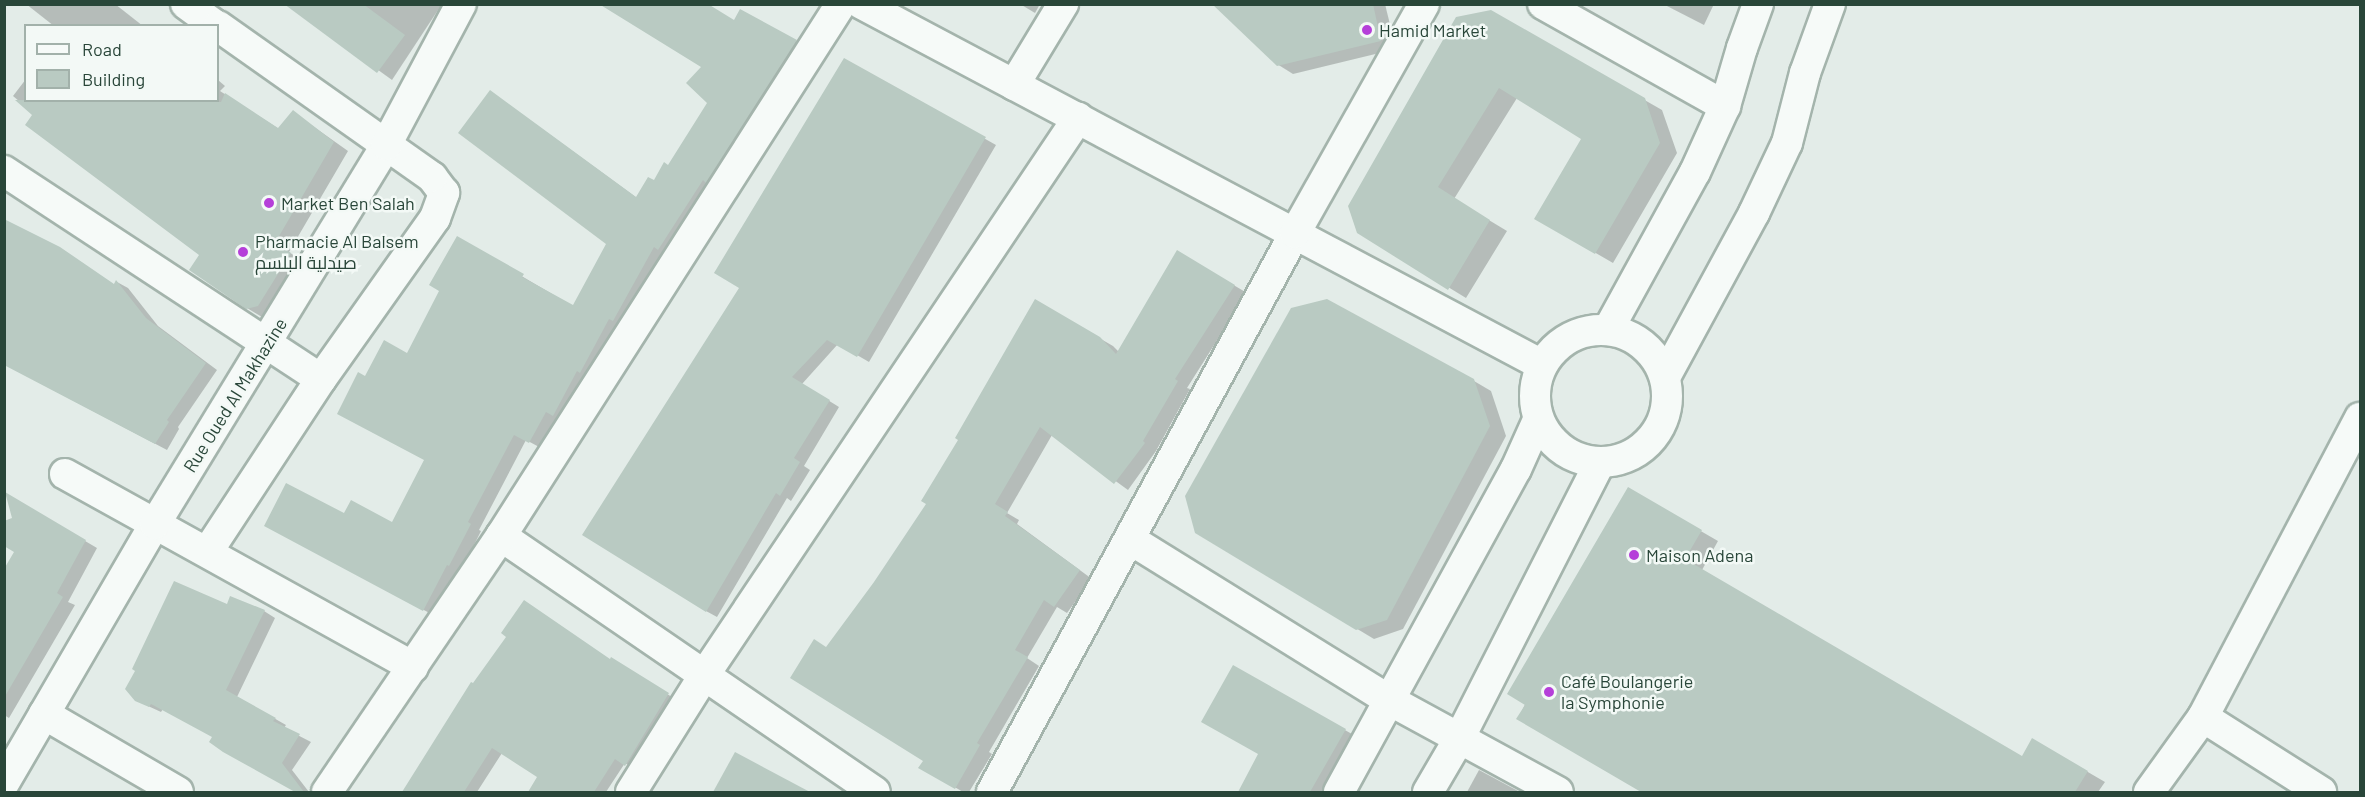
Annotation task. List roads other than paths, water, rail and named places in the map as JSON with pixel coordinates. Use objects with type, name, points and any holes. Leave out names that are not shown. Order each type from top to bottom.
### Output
[{"type":"street","points":[[186,4],[214,24]]},
{"type":"street","name":"Rue Oued Al Makhazine","points":[[4,783],[155,524],[386,145],[461,4]]},
{"type":"street","points":[[327,792],[501,536],[841,4]]},
{"type":"street","points":[[862,4],[1542,366]]},
{"type":"street","points":[[1014,85],[1063,4]]},
{"type":"street","points":[[992,792],[1131,540],[1295,233],[1424,4]]},
{"type":"street","points":[[1543,4],[1725,106]]},
{"type":"street","points":[[1608,330],[1695,172],[1725,106],[1758,4]]},
{"type":"street","points":[[1665,377],[1754,213],[1787,143],[1805,73],[1830,4]]},
{"type":"street","points":[[208,551],[321,379],[435,218],[444,193],[432,177],[219,27]]},
{"type":"street","points":[[631,792],[705,674],[1078,118]]},
{"type":"street","points":[[4,171],[321,379]]},
{"type":"street","points":[[1596,329],[1608,330],[1639,341],[1655,356],[1665,377],[1668,398],[1664,418],[1655,437],[1639,452],[1620,461],[1599,464],[1573,457],[1552,442],[1538,420],[1534,392],[1542,366],[1555,347],[1574,335],[1596,329]]},
{"type":"street","points":[[2149,792],[2203,717],[2361,418]]},
{"type":"street","points":[[1339,792],[1516,469],[1538,420]]},
{"type":"street","points":[[1428,792],[1459,740],[1599,464]]},
{"type":"street","points":[[65,474],[208,551],[413,667]]},
{"type":"street","points":[[501,536],[875,792]]},
{"type":"street","points":[[1131,540],[1390,701],[1558,792]]},
{"type":"street","points":[[44,714],[178,792]]},
{"type":"street","points":[[2203,717],[2321,792]]},
{"type":"place","name":"Hamid Market","points":[[1367,30]]},
{"type":"place","name":"Market Ben Salah","points":[[269,203]]},
{"type":"place","name":"Pharmacie Al Balsem صيدلية البلسم","points":[[243,252]]},
{"type":"place","name":"Maison Adena","points":[[1634,555]]},
{"type":"place","name":"Café Boulangerie la Symphonie","points":[[1549,692]]}]
